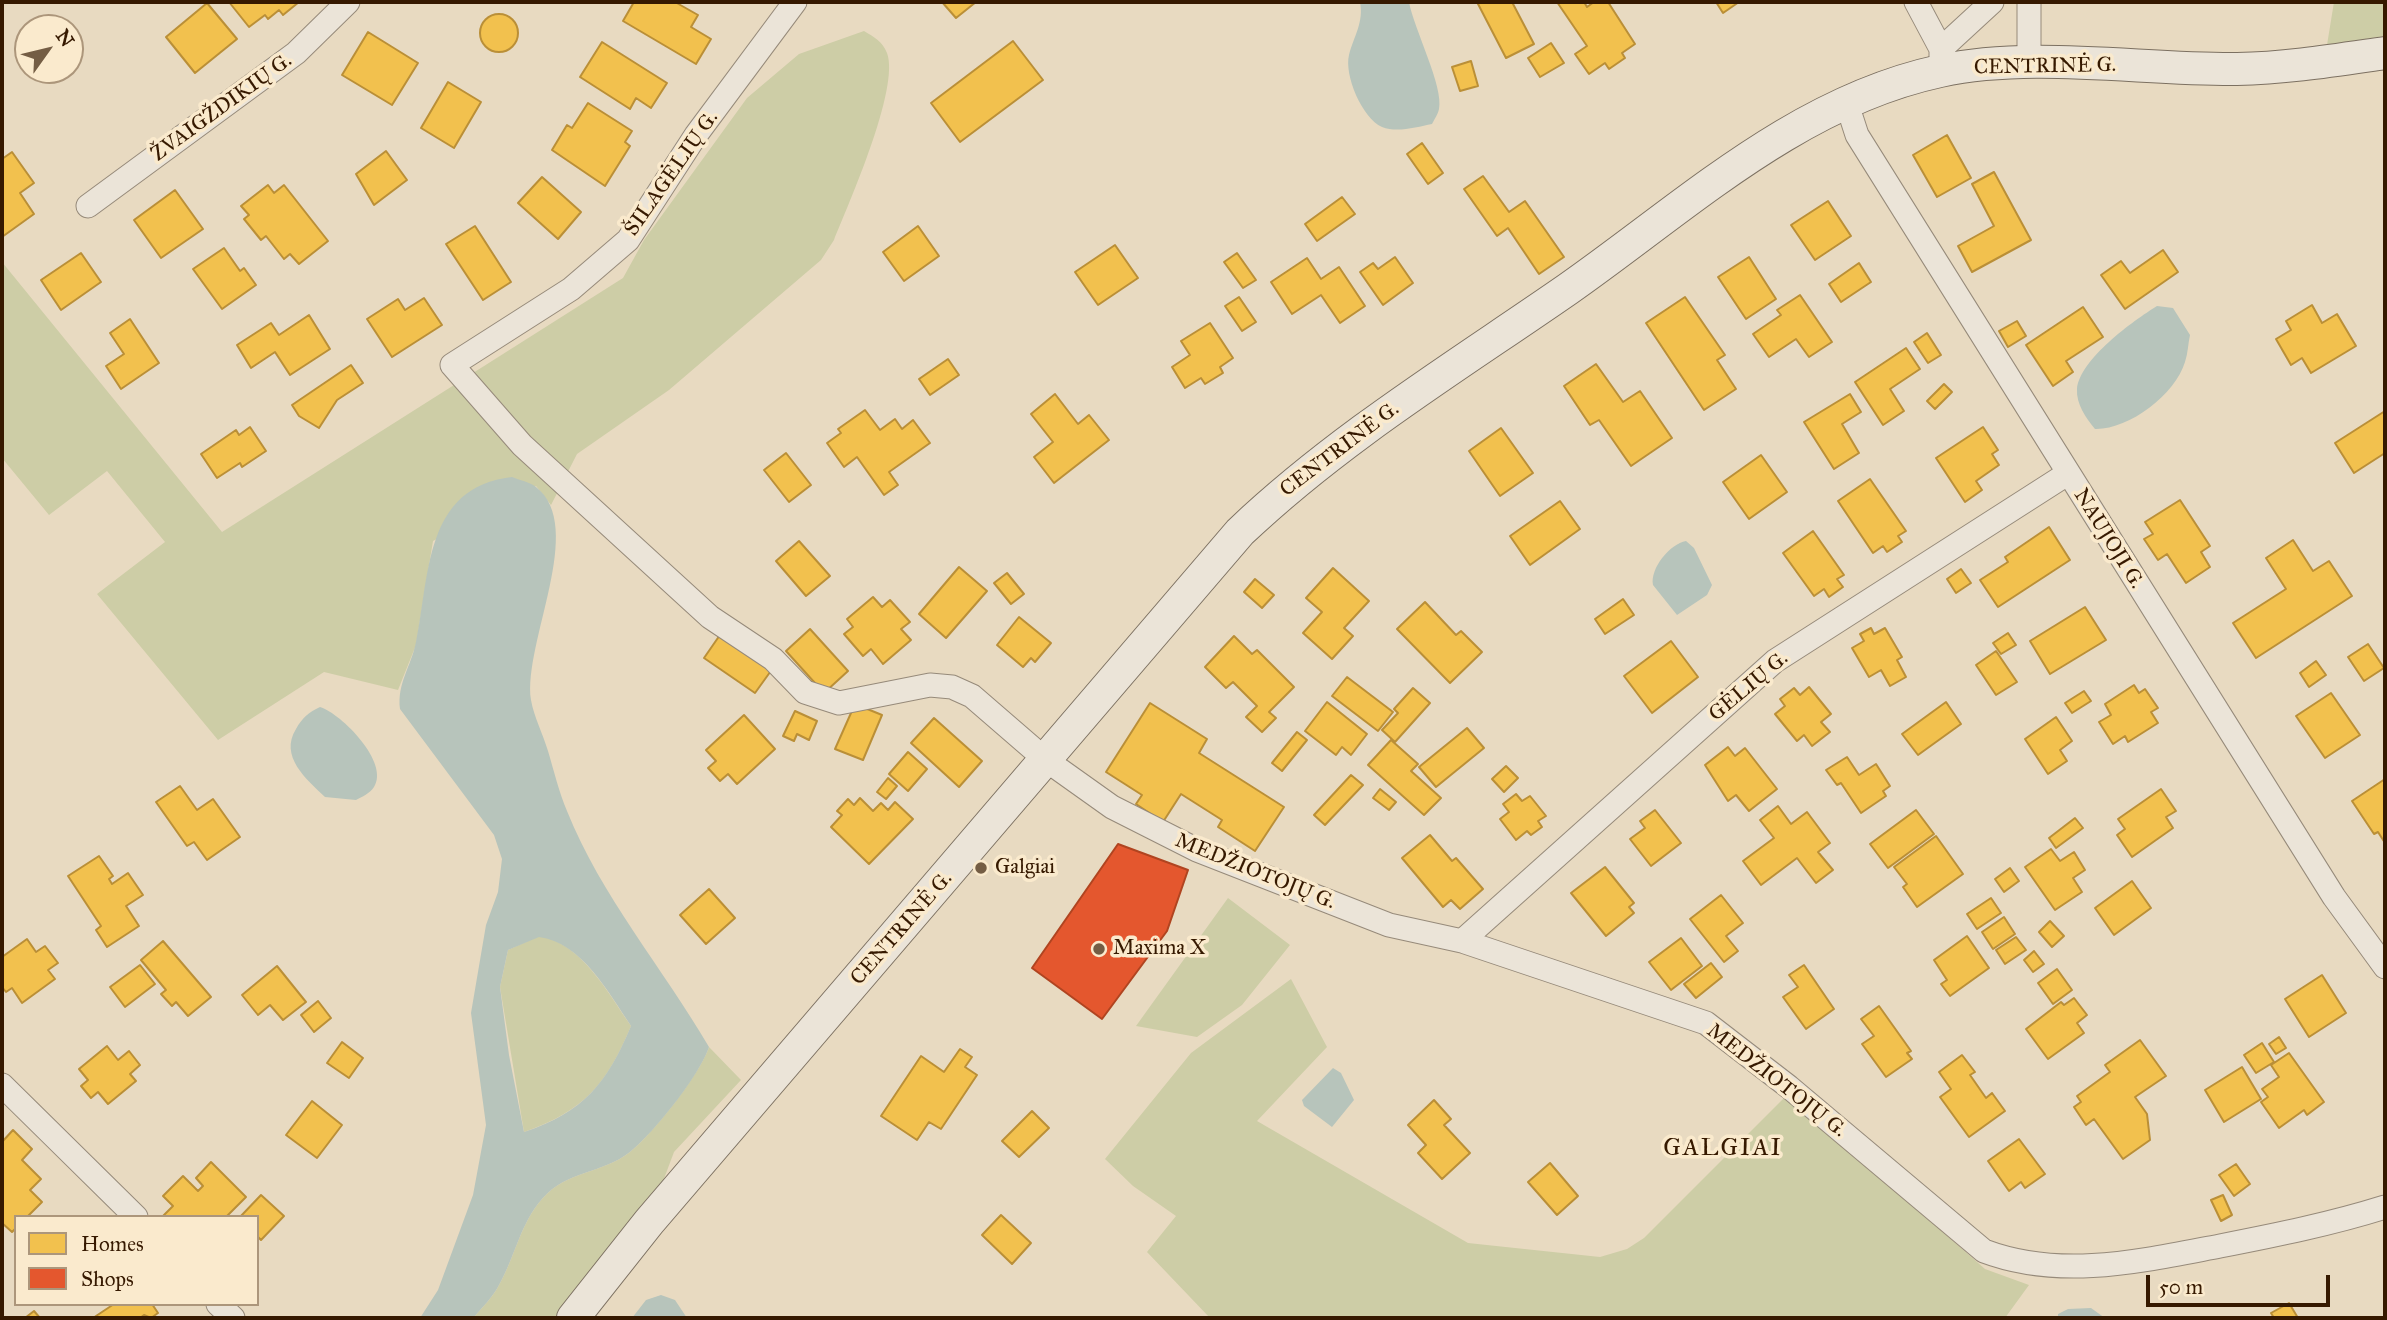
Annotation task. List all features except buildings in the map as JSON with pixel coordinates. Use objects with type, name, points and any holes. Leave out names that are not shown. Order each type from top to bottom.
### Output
[{"type":"main road","name":"CENTRINĖ G.","points":[[573,1318],[649,1222],[1197,580],[1274,500],[1369,427],[1743,163],[1800,125],[1846,101],[1941,60],[2237,69],[2295,65],[2385,53]]},
{"type":"street","name":"ŽVAIGŽDIKIŲ G.","points":[[88,206],[296,53],[348,2]]},
{"type":"street","name":"ŠILAGĖLIŲ G.","points":[[452,365],[571,289],[628,240],[696,135],[795,2]]},
{"type":"street","points":[[1916,2],[1941,60],[1992,2]]},
{"type":"street","points":[[2029,2],[2029,64]]},
{"type":"street","name":"NAUJOJI G.","points":[[1846,101],[1857,135],[2067,474],[2334,898],[2385,967]]},
{"type":"street","name":"MEDŽIOTOJŲ G.","points":[[452,365],[522,445],[710,617],[773,659],[805,692],[839,703],[930,685],[952,687],[972,696],[1046,760],[1112,807],[1197,850],[1389,925],[1462,941],[1706,1023],[1789,1087],[1984,1251],[2012,1262],[2114,1266],[2328,1225],[2385,1207]]},
{"type":"street","name":"GĖLIŲ G.","points":[[1462,941],[1775,660],[2067,474]]},
{"type":"street","points":[[2,1085],[134,1215]]},
{"type":"green space","points":[[2334,2],[2385,2],[2385,36],[2327,45]]},
{"type":"green space","points":[[864,31],[880,42],[887,53],[889,70],[886,92],[861,174],[834,240],[821,260],[669,390],[577,454],[551,505],[536,486],[433,541],[416,645],[398,690],[324,672],[218,740],[97,594],[165,542],[107,471],[49,515],[2,458],[2,262],[222,532],[623,278],[644,240],[747,98],[799,54]]},
{"type":"green space","points":[[1228,898],[1290,945],[1242,1005],[1197,1037],[1136,1026]]},
{"type":"green space","points":[[539,936],[554,940],[581,958],[631,1026],[613,1064],[591,1093],[563,1115],[524,1132],[500,987],[508,950]]},
{"type":"green space","points":[[1291,979],[1327,1047],[1257,1121],[1468,1243],[1600,1257],[1627,1249],[1644,1238],[1787,1095],[1985,1269],[2029,1285],[2005,1318],[1210,1318],[1147,1252],[1176,1216],[1133,1186],[1105,1159],[1191,1053]]},
{"type":"green space","points":[[709,1047],[741,1080],[674,1152],[662,1184],[554,1318],[473,1318],[497,1289],[528,1219],[542,1199],[562,1183],[608,1165],[640,1143],[686,1087]]},
{"type":"shaded area","points":[[1360,2],[1409,2],[1437,87],[1439,109],[1432,124],[1407,129],[1388,129],[1375,122],[1361,106],[1352,84],[1348,63],[1360,23]]},
{"type":"shaded area","points":[[2157,306],[2173,308],[2190,335],[2180,374],[2161,398],[2149,408],[2122,424],[2095,429],[2078,400],[2080,377],[2087,365],[2109,342]]},
{"type":"shaded area","points":[[512,477],[528,482],[536,487],[550,505],[556,529],[555,557],[531,676],[534,713],[564,804],[597,873],[709,1047],[686,1088],[640,1143],[608,1165],[562,1183],[542,1199],[528,1219],[497,1289],[473,1318],[420,1318],[438,1290],[473,1195],[486,1125],[471,1013],[486,925],[498,892],[502,859],[494,835],[400,709],[400,700],[402,683],[416,642],[429,563],[436,538],[447,516],[462,498],[483,484]],"holes":[[[539,937],[568,948],[592,971],[631,1026],[613,1064],[591,1093],[563,1115],[524,1132],[509,1055],[500,987],[508,950]]]},
{"type":"shaded area","points":[[1686,541],[1694,548],[1712,585],[1707,595],[1677,615],[1653,585],[1653,578],[1662,558]]},
{"type":"shaded area","points":[[320,707],[351,729],[370,753],[375,765],[377,777],[374,787],[356,800],[325,797],[303,775],[293,758],[291,748],[296,729],[306,716]]},
{"type":"shaded area","points":[[1333,1068],[1341,1073],[1354,1100],[1332,1127],[1304,1106],[1302,1100]]},
{"type":"shaded area","points":[[661,1295],[675,1300],[687,1318],[632,1318],[646,1300]]},
{"type":"shaded area","points":[[2091,1308],[2105,1318],[2058,1318],[2058,1314],[2068,1309]]},
{"type":"place","name":"Galgiai","points":[[981,868]]},
{"type":"place","name":"Maxima X","points":[[1099,949]]},
{"type":"district","name":"GALGIAI","points":[[1723,1149]]}]
